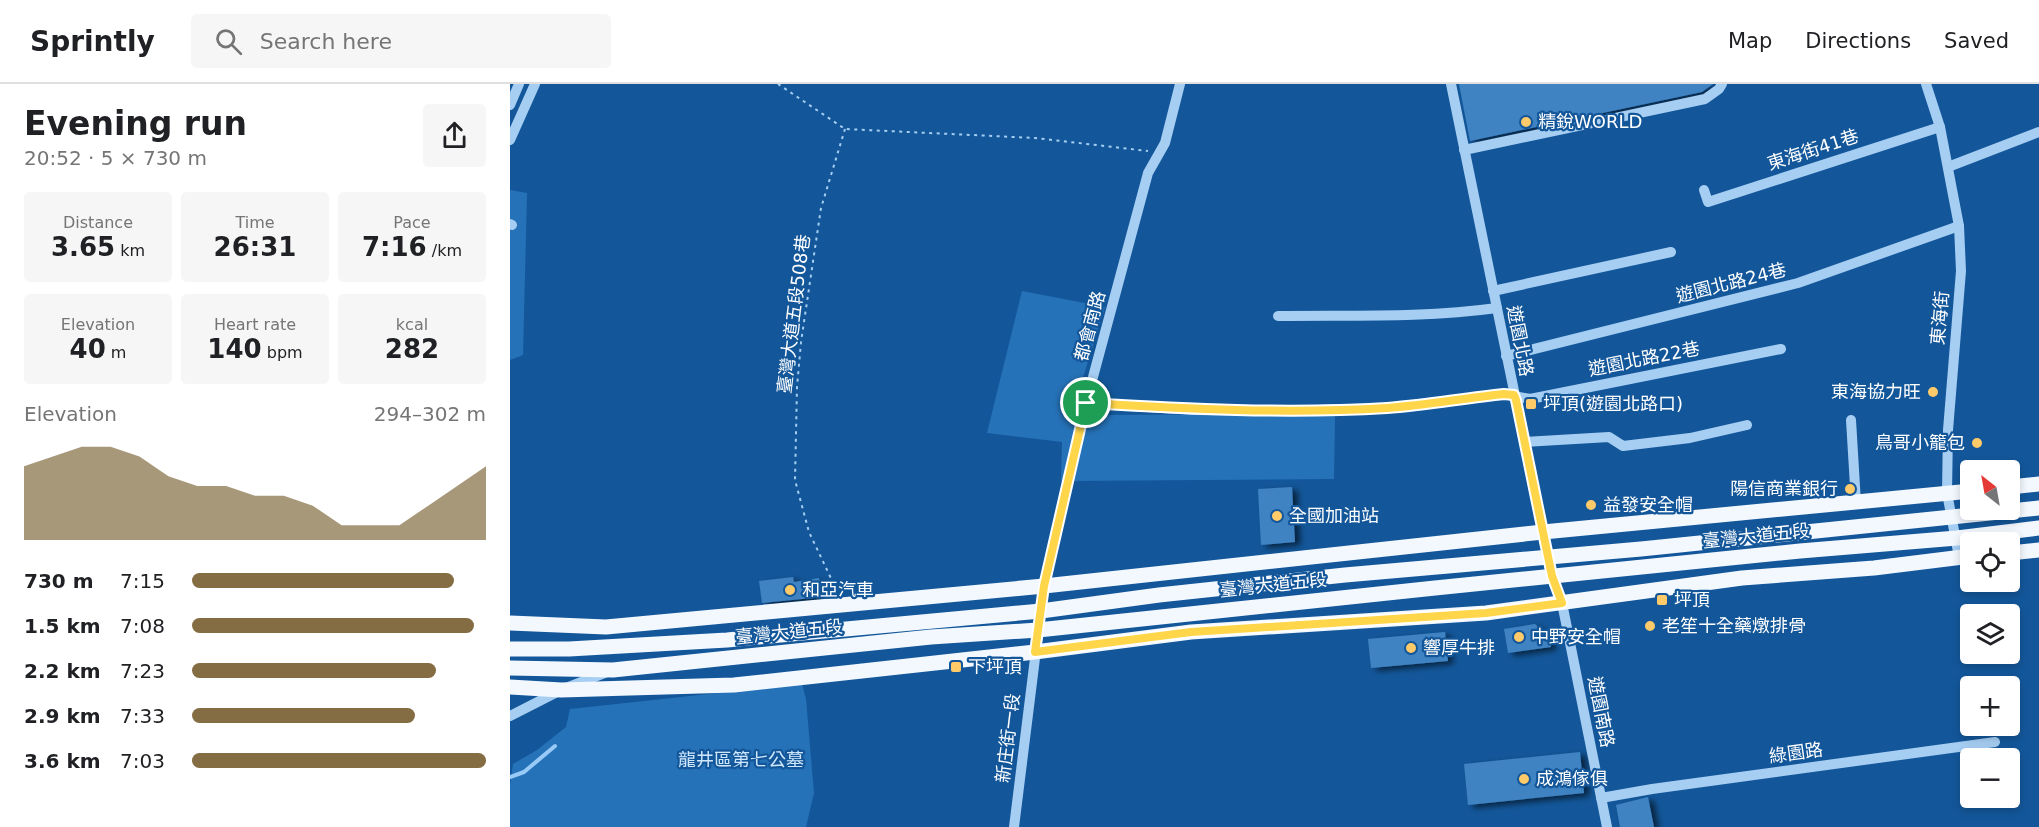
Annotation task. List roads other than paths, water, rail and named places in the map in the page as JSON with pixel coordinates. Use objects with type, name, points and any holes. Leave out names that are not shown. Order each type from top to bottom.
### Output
[{"type":"main road","points":[[2020,486],[2039,484]]},
{"type":"main road","name":"臺灣大道五段","points":[[510,623],[606,627],[1044,586],[1543,532],[1960,492]]},
{"type":"main road","name":"臺灣大道五段","points":[[510,649],[569,649],[727,640],[1041,611],[1171,593],[1641,549],[2039,508]]},
{"type":"main road","name":"臺灣大道五段","points":[[510,668],[613,670],[931,637],[1038,630],[2039,528]]},
{"type":"main road","points":[[2020,552],[2039,550]]},
{"type":"main road","points":[[510,687],[561,690],[734,685],[1035,652],[1191,632],[1486,613],[1742,578],[1874,568],[1960,558]]},
{"type":"street","points":[[510,105],[519,84]]},
{"type":"street","points":[[510,121],[534,84]]},
{"type":"street","points":[[510,140],[534,84]]},
{"type":"street","name":"都會南路","points":[[1035,652],[1044,586],[1086,403],[1148,173],[1165,143],[1180,84]]},
{"type":"street","name":"遊園北路","points":[[1451,84],[1552,576],[1562,603]]},
{"type":"street","points":[[1464,150],[1705,99],[1722,84]]},
{"type":"street","name":"東海街","points":[[1926,84],[1940,127],[1959,226],[1961,271],[1948,430],[1947,493],[1960,545]]},
{"type":"street","name":"東海街41巷","points":[[1704,190],[1708,202],[1940,127]]},
{"type":"street","points":[[1948,166],[2039,132]]},
{"type":"street","name":"遊園北路24巷","points":[[1506,356],[1798,283],[1959,226]]},
{"type":"street","points":[[1493,291],[1671,252]]},
{"type":"street","points":[[1278,316],[1399,316],[1497,308]]},
{"type":"street","name":"遊園北路22巷","points":[[1086,403],[1194,410],[1284,411],[1388,408],[1504,394],[1530,399],[1781,349]]},
{"type":"street","points":[[1851,420],[1856,503]]},
{"type":"street","points":[[1524,441],[1609,437],[1623,446],[1690,438],[1747,425]]},
{"type":"street","name":"遊園南路","points":[[1562,603],[1607,827]]},
{"type":"street","name":"新庄街一段","points":[[1014,827],[1035,652]]},
{"type":"street","points":[[510,716],[561,690],[613,670]]},
{"type":"street","name":"綠園路","points":[[1602,798],[1652,789],[1995,742]]},
{"type":"waterway","points":[[510,777],[524,772],[555,746]]},
{"type":"place","name":"精銳WORLD","points":[[1526,122]]},
{"type":"place","name":"東海協力旺","points":[[1933,392]]},
{"type":"place","name":"坪頂(遊園北路口)","points":[[1531,404]]},
{"type":"place","name":"鳥哥小籠包","points":[[1977,443]]},
{"type":"place","name":"陽信商業銀行","points":[[1850,489]]},
{"type":"place","name":"益發安全帽","points":[[1591,505]]},
{"type":"place","name":"全國加油站","points":[[1277,516]]},
{"type":"place","name":"和亞汽車","points":[[790,590]]},
{"type":"place","name":"坪頂","points":[[1662,600]]},
{"type":"place","name":"老笙十全藥燉排骨","points":[[1650,626]]},
{"type":"place","name":"中野安全帽","points":[[1519,637]]},
{"type":"place","name":"響厚牛排","points":[[1411,648]]},
{"type":"place","name":"下坪頂","points":[[956,667]]},
{"type":"place","name":"成鴻傢俱","points":[[1524,779]]},
{"type":"park label","name":"龍井區第七公墓","points":[[741,760]]}]
